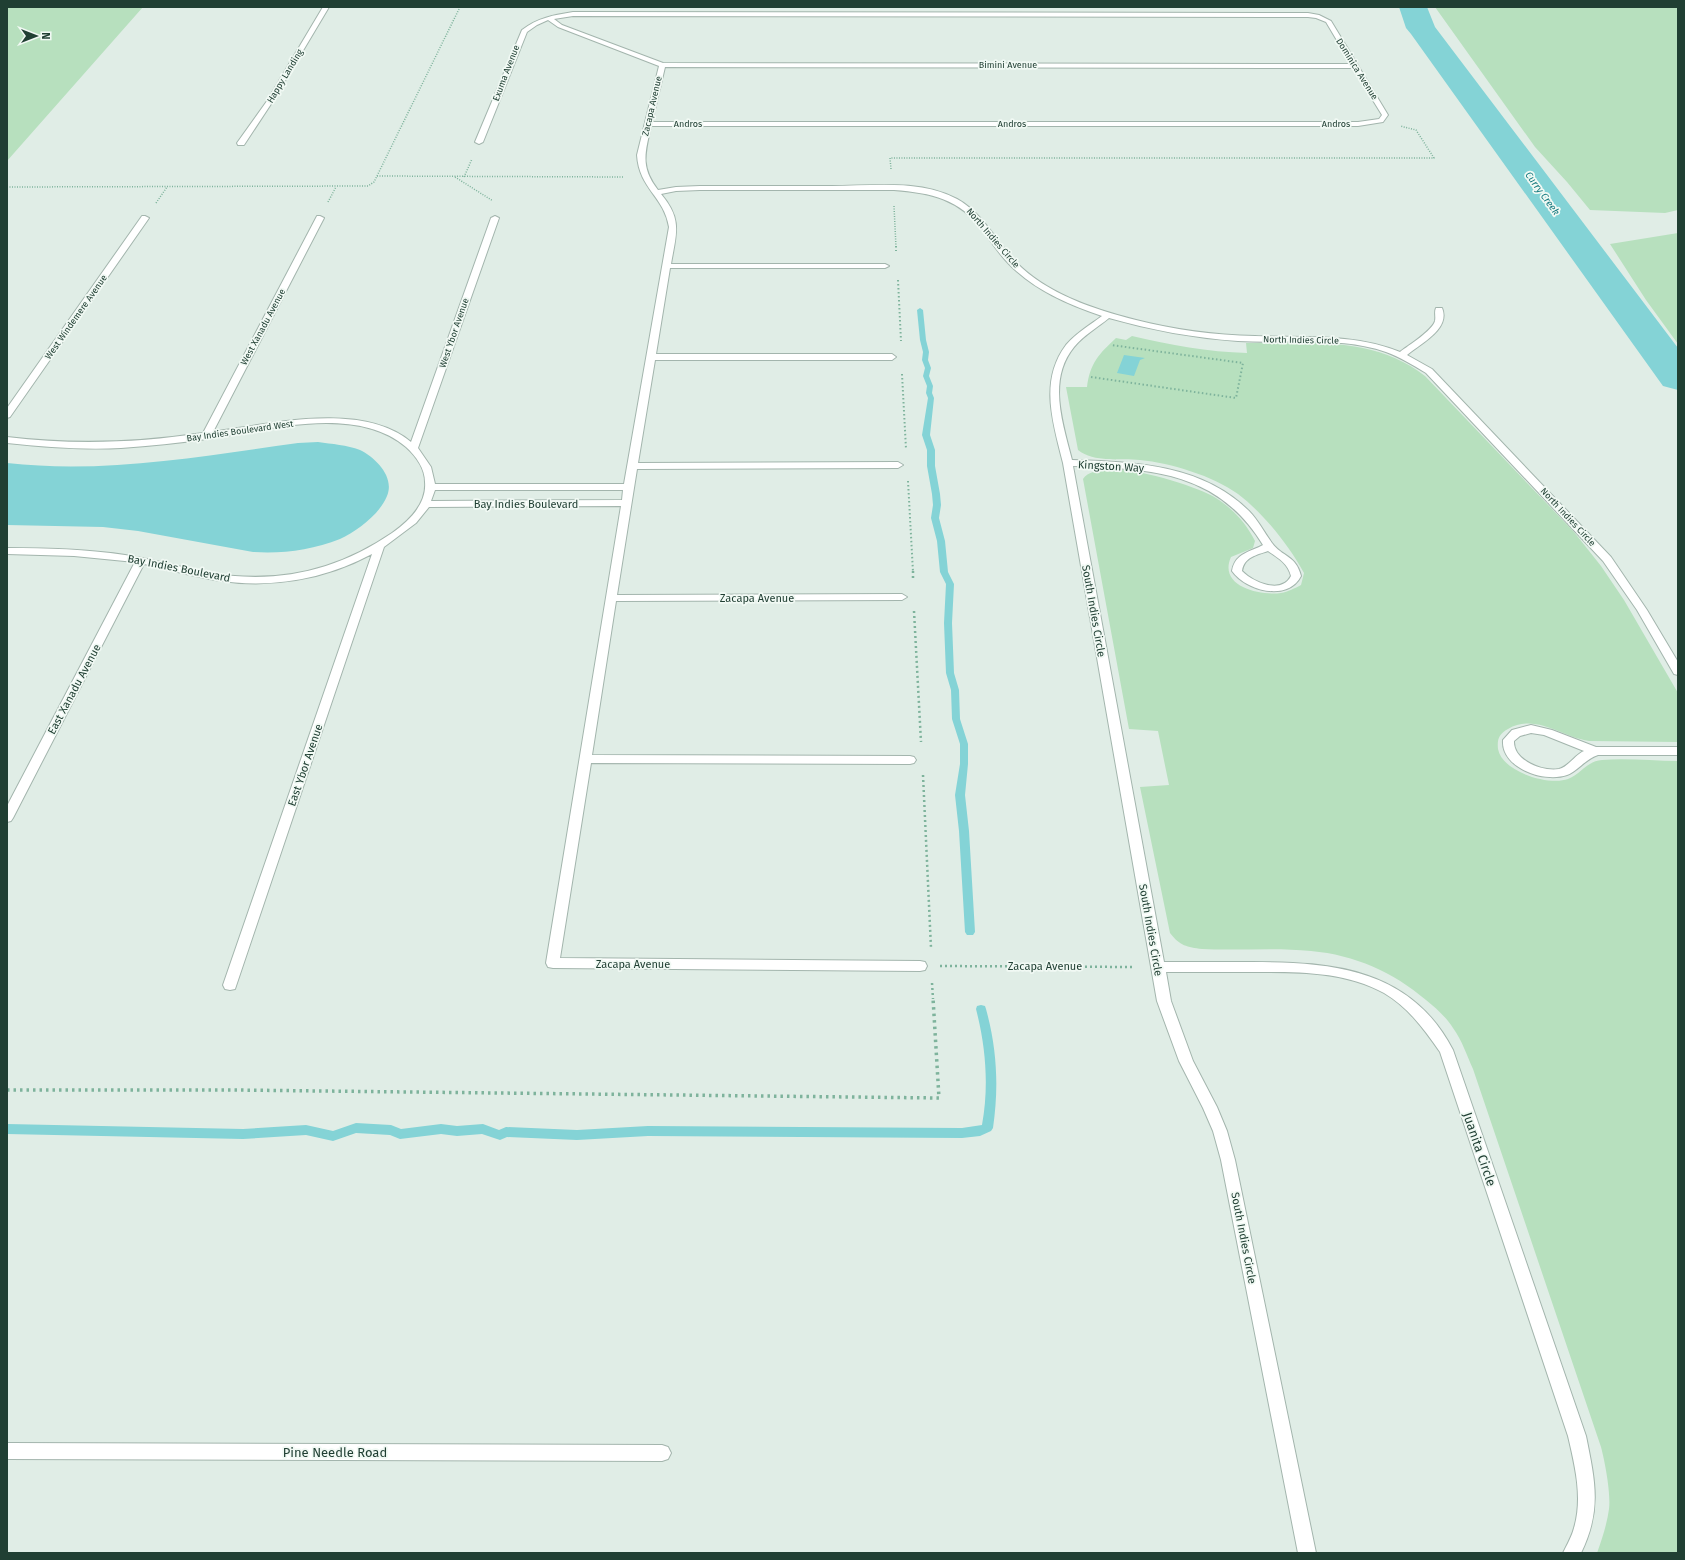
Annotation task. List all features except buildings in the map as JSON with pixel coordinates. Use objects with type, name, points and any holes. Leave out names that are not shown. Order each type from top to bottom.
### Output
[{"type":"street","name":"Happy Landing","points":[[241,143],[270,102],[326,7]]},
{"type":"street","name":"Exuma Avenue","points":[[479,142],[521,35],[528,27],[549,18],[582,14],[1282,14],[1317,16]]},
{"type":"street","name":"Dominica Avenue","points":[[1317,16],[1328,21],[1354,66],[1384,112],[1385,117],[1379,122]]},
{"type":"street","name":"Zacapa Avenue","points":[[549,18],[560,26],[662,65],[641,155],[642,170],[656,193],[667,206],[673,218],[667,266],[632,466],[553,963],[920,966]]},
{"type":"street","name":"Bimini Avenue","points":[[662,65],[1354,66]]},
{"type":"street","name":"Andros","points":[[648,124],[1358,124],[1379,122]]},
{"type":"street","points":[[656,193],[694,188],[893,188]]},
{"type":"street","name":"North Indies Circle","points":[[893,188],[926,191],[960,203],[972,212],[1012,263],[1028,276],[1069,300],[1108,315],[1154,327],[1206,336],[1256,339],[1331,339],[1369,345],[1401,355],[1429,371],[1593,542],[1630,590],[1678,671]]},
{"type":"street","name":"West Windemere Avenue","points":[[7,415],[145,218]]},
{"type":"street","name":"West Xanadu Avenue","points":[[206,436],[320,218]]},
{"type":"street","name":"West Ybor Avenue","points":[[413,448],[495,218]]},
{"type":"street","points":[[667,266],[885,266]]},
{"type":"street","points":[[1401,355],[1434,330],[1439,320],[1439,310]]},
{"type":"street","name":"South Indies Circle","points":[[1108,315],[1070,346],[1057,371],[1053,397],[1068,463],[1164,1001],[1174,1032],[1186,1061],[1210,1107],[1220,1131],[1228,1160],[1307,1553]]},
{"type":"street","points":[[651,357],[892,357]]},
{"type":"street","name":"Bay Indies Boulevard West","points":[[7,440],[56,445],[93,446],[149,443],[308,422],[341,421],[364,424],[387,431],[413,448],[420,455],[430,478],[428,496]]},
{"type":"street","name":"Kingston Way","points":[[1068,463],[1137,466],[1174,474],[1204,484],[1227,497],[1246,512],[1259,528],[1269,546],[1294,567],[1296,573],[1295,579],[1290,584],[1274,588],[1263,588],[1246,581],[1237,571],[1240,560],[1245,556],[1263,550],[1269,546]]},
{"type":"street","points":[[632,466],[898,465]]},
{"type":"street","name":"Bay Indies Boulevard","points":[[428,496],[629,487]]},
{"type":"street","name":"Bay Indies Boulevard","points":[[428,496],[626,503]]},
{"type":"street","name":"Bay Indies Boulevard","points":[[7,551],[76,552],[142,560],[234,580],[275,579],[322,571],[353,559],[380,545],[415,518],[428,496]]},
{"type":"street","name":"East Ybor Avenue","points":[[230,984],[380,545]]},
{"type":"street","name":"East Xanadu Avenue","points":[[7,818],[142,560]]},
{"type":"street","name":"Zacapa Avenue","points":[[612,598],[902,597]]},
{"type":"street","points":[[1596,752],[1584,756],[1568,770],[1558,773],[1547,773],[1535,771],[1523,766],[1514,759],[1509,752],[1507,744],[1509,738],[1514,733],[1522,730],[1536,730],[1553,733],[1579,747],[1596,752],[1678,752]]},
{"type":"street","points":[[586,759],[910,760]]},
{"type":"street","name":"Juanita Circle","points":[[1158,967],[1305,967],[1338,971],[1364,978],[1387,988],[1404,999],[1421,1014],[1435,1031],[1446,1050],[1577,1436],[1584,1469],[1587,1496],[1584,1525],[1572,1553]]},
{"type":"street","name":"Pine Needle Road","points":[[7,1451],[662,1453]]},
{"type":"path","points":[[7,187],[362,187],[372,184],[460,7]]},
{"type":"path","points":[[896,258],[890,158],[1434,158],[1416,130],[1379,122]]},
{"type":"path","points":[[377,176],[645,177]]},
{"type":"path","points":[[454,177],[502,206],[495,218]]},
{"type":"path","points":[[897,274],[901,342]]},
{"type":"path","points":[[1091,377],[1236,398],[1243,364],[1111,345]]},
{"type":"path","points":[[902,373],[906,450]]},
{"type":"path","points":[[908,481],[913,582]]},
{"type":"path","points":[[914,605],[921,745]]},
{"type":"path","points":[[922,768],[931,950]]},
{"type":"path","name":"Zacapa Avenue","points":[[939,966],[1158,967]]},
{"type":"path","points":[[7,1090],[234,1090],[939,1098],[932,981]]},
{"type":"green space","points":[[7,7],[143,7],[7,161]]},
{"type":"green space","points":[[1435,7],[1678,7],[1678,210],[1665,213],[1590,210],[1535,147]]},
{"type":"green space","points":[[1678,233],[1678,344],[1646,300],[1610,244]]},
{"type":"green space","points":[[1132,336],[1189,348],[1247,353],[1246,343],[1339,344],[1384,354],[1405,363],[1425,376],[1574,532],[1601,566],[1624,600],[1678,693],[1678,742],[1589,741],[1539,725],[1529,724],[1518,725],[1505,731],[1499,737],[1498,749],[1501,757],[1517,770],[1539,779],[1560,781],[1573,777],[1588,765],[1602,760],[1630,759],[1678,761],[1678,1553],[1597,1553],[1606,1526],[1609,1503],[1607,1478],[1601,1447],[1473,1069],[1459,1038],[1447,1020],[1430,1003],[1387,973],[1373,966],[1343,956],[1297,950],[1202,949],[1188,946],[1177,941],[1170,933],[1140,787],[1169,785],[1158,731],[1129,729],[1083,479],[1093,472],[1108,470],[1148,474],[1189,486],[1216,498],[1228,507],[1248,528],[1255,541],[1253,548],[1231,557],[1229,567],[1230,575],[1235,582],[1252,591],[1272,594],[1291,590],[1301,585],[1304,573],[1291,551],[1275,530],[1248,502],[1228,487],[1204,476],[1178,467],[1140,460],[1092,457],[1078,450],[1066,387],[1087,387],[1090,371],[1100,354],[1116,338],[1126,340]]},
{"type":"water","points":[[1124,355],[1145,358],[1140,360],[1134,376],[1117,373]]},
{"type":"water","points":[[318,442],[350,447],[366,453],[378,463],[386,475],[389,489],[384,503],[367,521],[340,539],[319,546],[286,552],[253,552],[138,531],[103,527],[7,525],[7,463],[44,466],[117,465],[190,458],[298,443]]},
{"type":"waterway","name":"Curry Creek","points":[[1413,7],[1421,28],[1678,377]]},
{"type":"waterway","points":[[920,310],[923,340],[926,352],[925,360],[928,368],[926,376],[930,386],[929,393],[931,398],[926,435],[931,450],[931,466],[936,494],[937,505],[935,518],[941,541],[944,572],[950,584],[948,623],[950,673],[955,690],[956,719],[964,744],[964,764],[960,795],[964,831],[970,932]]},
{"type":"waterway","points":[[7,1129],[243,1134],[306,1130],[333,1136],[356,1128],[391,1130],[400,1134],[441,1129],[457,1131],[483,1129],[500,1135],[506,1132],[577,1135],[648,1131],[962,1133],[980,1131],[987,1128],[992,1083],[988,1038],[981,1009]]}]
